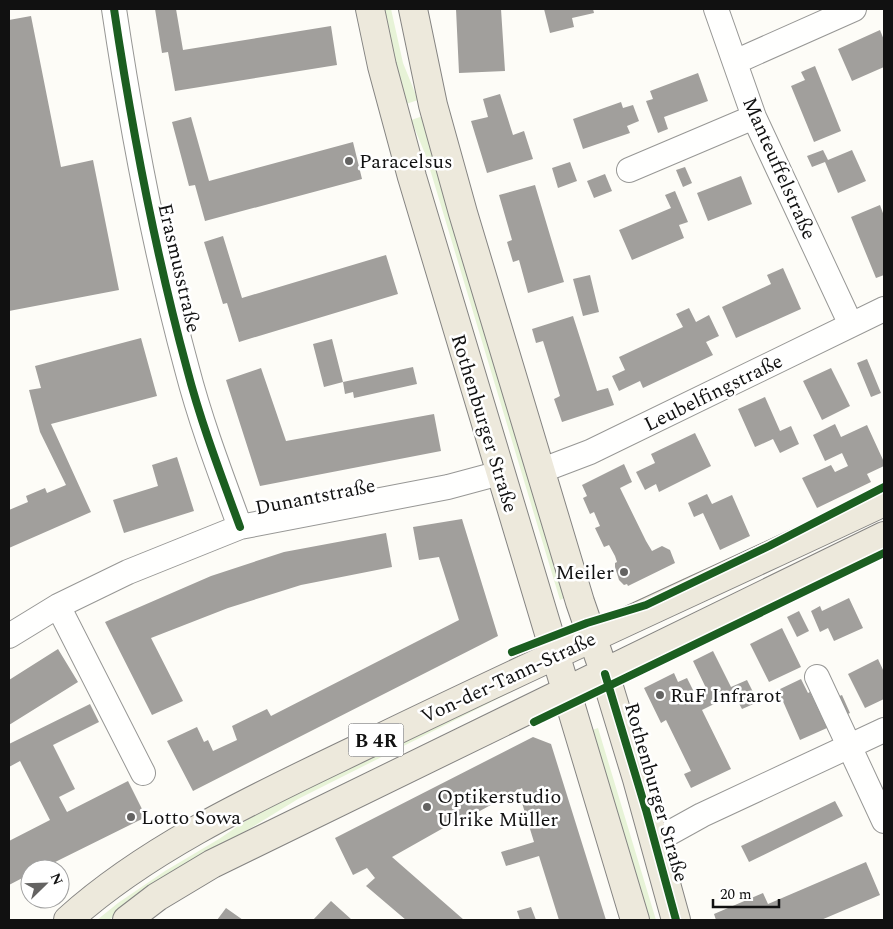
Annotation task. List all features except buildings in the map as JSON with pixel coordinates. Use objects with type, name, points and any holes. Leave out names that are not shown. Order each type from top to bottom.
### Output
[{"type":"main road","name":"Rothenburger Straße","points":[[370,9],[394,116],[635,920]]},
{"type":"main road","name":"Rothenburger Straße","points":[[412,9],[437,122],[540,471],[655,841],[676,920]]},
{"type":"main road","name":"Von-der-Tann-Straße","points":[[68,920],[96,896],[138,866],[199,830],[305,774],[555,654],[884,502]]},
{"type":"main road","name":"Von-der-Tann-Straße","points":[[127,920],[157,898],[212,864],[566,693],[884,536]]},
{"type":"street","name":"Erasmusstraße","points":[[114,9],[139,162],[187,370],[211,447],[240,527]]},
{"type":"street","name":"Manteuffelstraße","points":[[716,9],[754,117],[851,325]]},
{"type":"street","points":[[735,62],[854,9]]},
{"type":"street","points":[[629,170],[754,117]]},
{"type":"street","name":"Leubelfingstraße","points":[[540,471],[590,452],[884,309]]},
{"type":"street","name":"Dunantstraße","points":[[9,636],[58,606],[128,572],[240,527],[448,487],[500,474]]},
{"type":"street","points":[[58,606],[144,773]]},
{"type":"street","points":[[817,677],[884,821]]},
{"type":"street","points":[[655,841],[702,815],[850,748],[884,730]]},
{"type":"green space","points":[[384,9],[391,9],[403,63],[418,100],[406,104],[396,68]]},
{"type":"green space","points":[[423,116],[567,597],[560,600],[426,156],[411,120]]},
{"type":"green space","points":[[512,686],[513,691],[298,799],[141,895],[109,920],[97,920],[118,903],[165,871],[219,839],[272,803]]},
{"type":"green space","points":[[598,728],[656,920],[646,920],[589,731]]},
{"type":"cycle path","points":[[114,9],[128,100],[145,190],[175,325],[199,409],[240,527]]},
{"type":"cycle path","points":[[512,652],[587,623],[646,605],[769,546],[884,487]]},
{"type":"cycle path","points":[[534,722],[884,553]]},
{"type":"cycle path","points":[[605,674],[646,810],[676,920]]},
{"type":"place","name":"Paracelsus","points":[[349,161]]},
{"type":"place","name":"Meiler","points":[[624,572]]},
{"type":"place","name":"RuF Infrarot","points":[[660,695]]},
{"type":"place","name":"Optikerstudio Ulrike Müller","points":[[427,807]]},
{"type":"place","name":"Lotto Sowa","points":[[131,817]]}]
